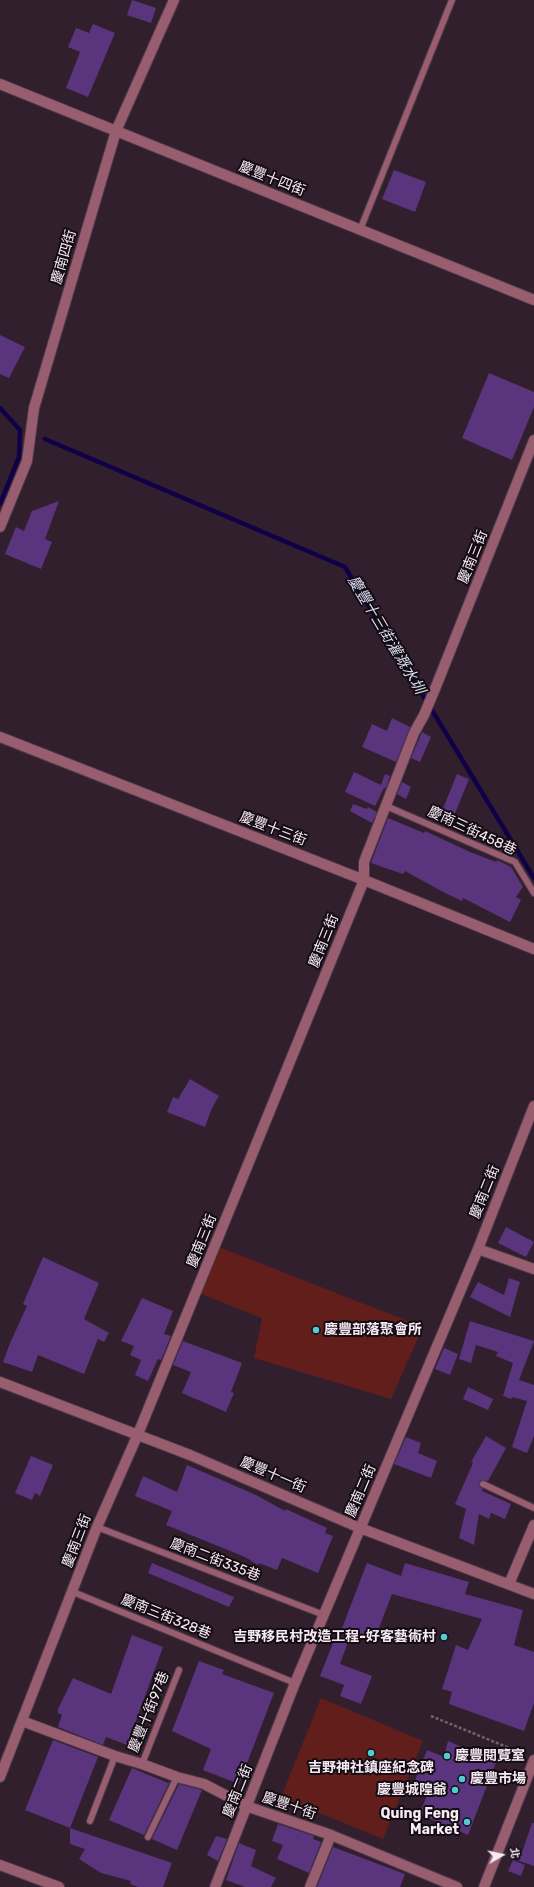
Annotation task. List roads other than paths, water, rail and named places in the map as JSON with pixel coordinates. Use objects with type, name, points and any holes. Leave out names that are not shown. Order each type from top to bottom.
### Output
[{"type":"street","name":"慶南四街","points":[[0,526],[27,461],[34,408],[116,131],[174,0]]},
{"type":"street","name":"慶豐十四街","points":[[0,84],[534,300]]},
{"type":"street","name":"慶南三街","points":[[0,1778],[97,1527],[138,1434],[364,880],[364,862],[414,732],[424,715],[437,684],[534,440]]},
{"type":"street","name":"慶豐十三街","points":[[0,738],[364,880],[534,949]]},
{"type":"street","name":"慶南二街","points":[[215,1887],[295,1683],[478,1249],[534,1106]]},
{"type":"street","points":[[478,1249],[534,1269]]},
{"type":"street","name":"慶豐十一街","points":[[0,1382],[138,1434],[360,1528],[534,1594]]},
{"type":"street","points":[[509,1584],[534,1525]]},
{"type":"street","name":"慶豐十街","points":[[22,1721],[115,1756],[177,1777],[204,1784],[246,1806],[331,1835],[457,1887]]},
{"type":"street","points":[[484,1887],[531,1758]]},
{"type":"street","points":[[310,1887],[331,1835]]},
{"type":"street","points":[[0,1865],[59,1887]]},
{"type":"lane","points":[[360,230],[452,0]]},
{"type":"lane","name":"慶南三街458巷","points":[[386,806],[515,862],[534,893]]},
{"type":"lane","points":[[483,1484],[534,1508]]},
{"type":"lane","name":"慶南二街335巷","points":[[97,1527],[324,1615]]},
{"type":"lane","name":"慶南三街328巷","points":[[73,1592],[295,1683]]},
{"type":"lane","name":"慶豐十街97巷","points":[[142,1764],[179,1670]]},
{"type":"lane","points":[[90,1821],[115,1756]]},
{"type":"lane","points":[[148,1837],[177,1777]]},
{"type":"waterway","points":[[0,408],[20,430],[19,457],[0,504]]},
{"type":"waterway","name":"慶豐十三街灌溉水圳","points":[[45,439],[345,567],[534,878]]},
{"type":"place","name":"慶豐部落聚會所","points":[[316,1330]]},
{"type":"place","name":"吉野移民村改造工程-好客藝術村","points":[[444,1637]]},
{"type":"place","name":"吉野神社鎮座紀念碑","points":[[371,1753]]},
{"type":"place","name":"慶豐閱覽室","points":[[447,1756]]},
{"type":"place","name":"慶豐市場","points":[[462,1779]]},
{"type":"place","name":"慶豐城隍爺","points":[[455,1790]]},
{"type":"place","name":"Quing Feng Market","points":[[467,1822]]}]
